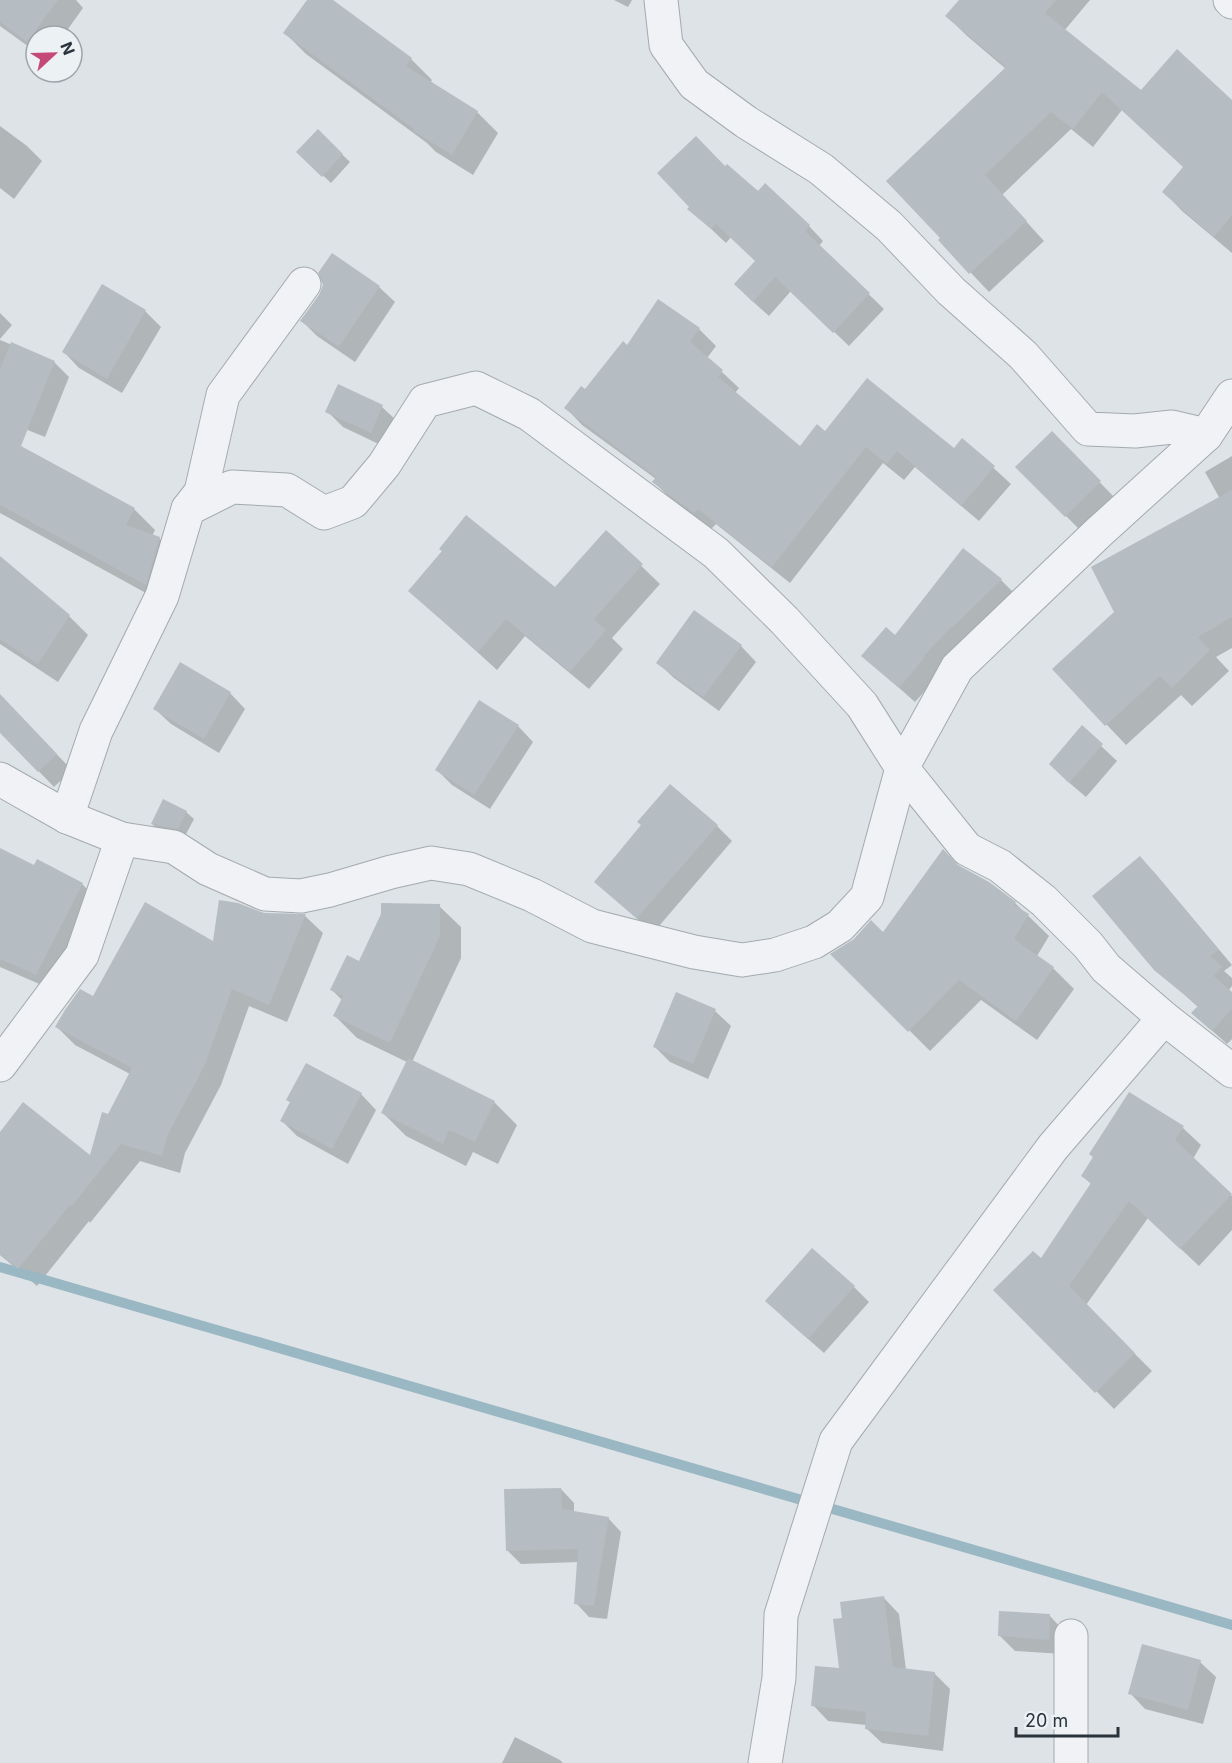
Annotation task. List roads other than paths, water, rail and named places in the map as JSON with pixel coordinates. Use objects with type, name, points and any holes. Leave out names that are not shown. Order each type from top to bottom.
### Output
[{"type":"street","points":[[661,0],[666,45],[694,84],[746,122],[821,169],[889,226],[951,291],[1023,355],[1088,429],[1135,431],[1172,427],[1206,435]]},
{"type":"street","points":[[67,818],[96,731],[162,596],[188,509],[201,492],[223,395],[304,284]]},
{"type":"street","points":[[188,509],[232,487],[287,490],[324,513],[353,502],[384,465],[425,401],[476,388],[529,414],[716,553],[784,620],[862,705],[902,768],[967,849],[1000,866],[1044,901],[1088,945],[1106,968],[1164,1018],[1232,1071]]},
{"type":"street","points":[[0,779],[67,818],[122,839],[174,847],[208,869],[265,894],[302,896],[431,863],[469,869],[532,895],[592,927],[694,952],[742,960],[775,955],[814,942],[840,926],[867,897],[902,768],[957,668],[1090,541],[1206,435],[1232,396]]},
{"type":"street","points":[[0,1065],[82,955],[122,839]]},
{"type":"street","points":[[765,1763],[779,1678],[781,1615],[836,1441],[1053,1146],[1164,1018]]},
{"type":"street","points":[[1071,1636],[1071,1763]]},
{"type":"waterway","points":[[0,1267],[1232,1625]]}]
